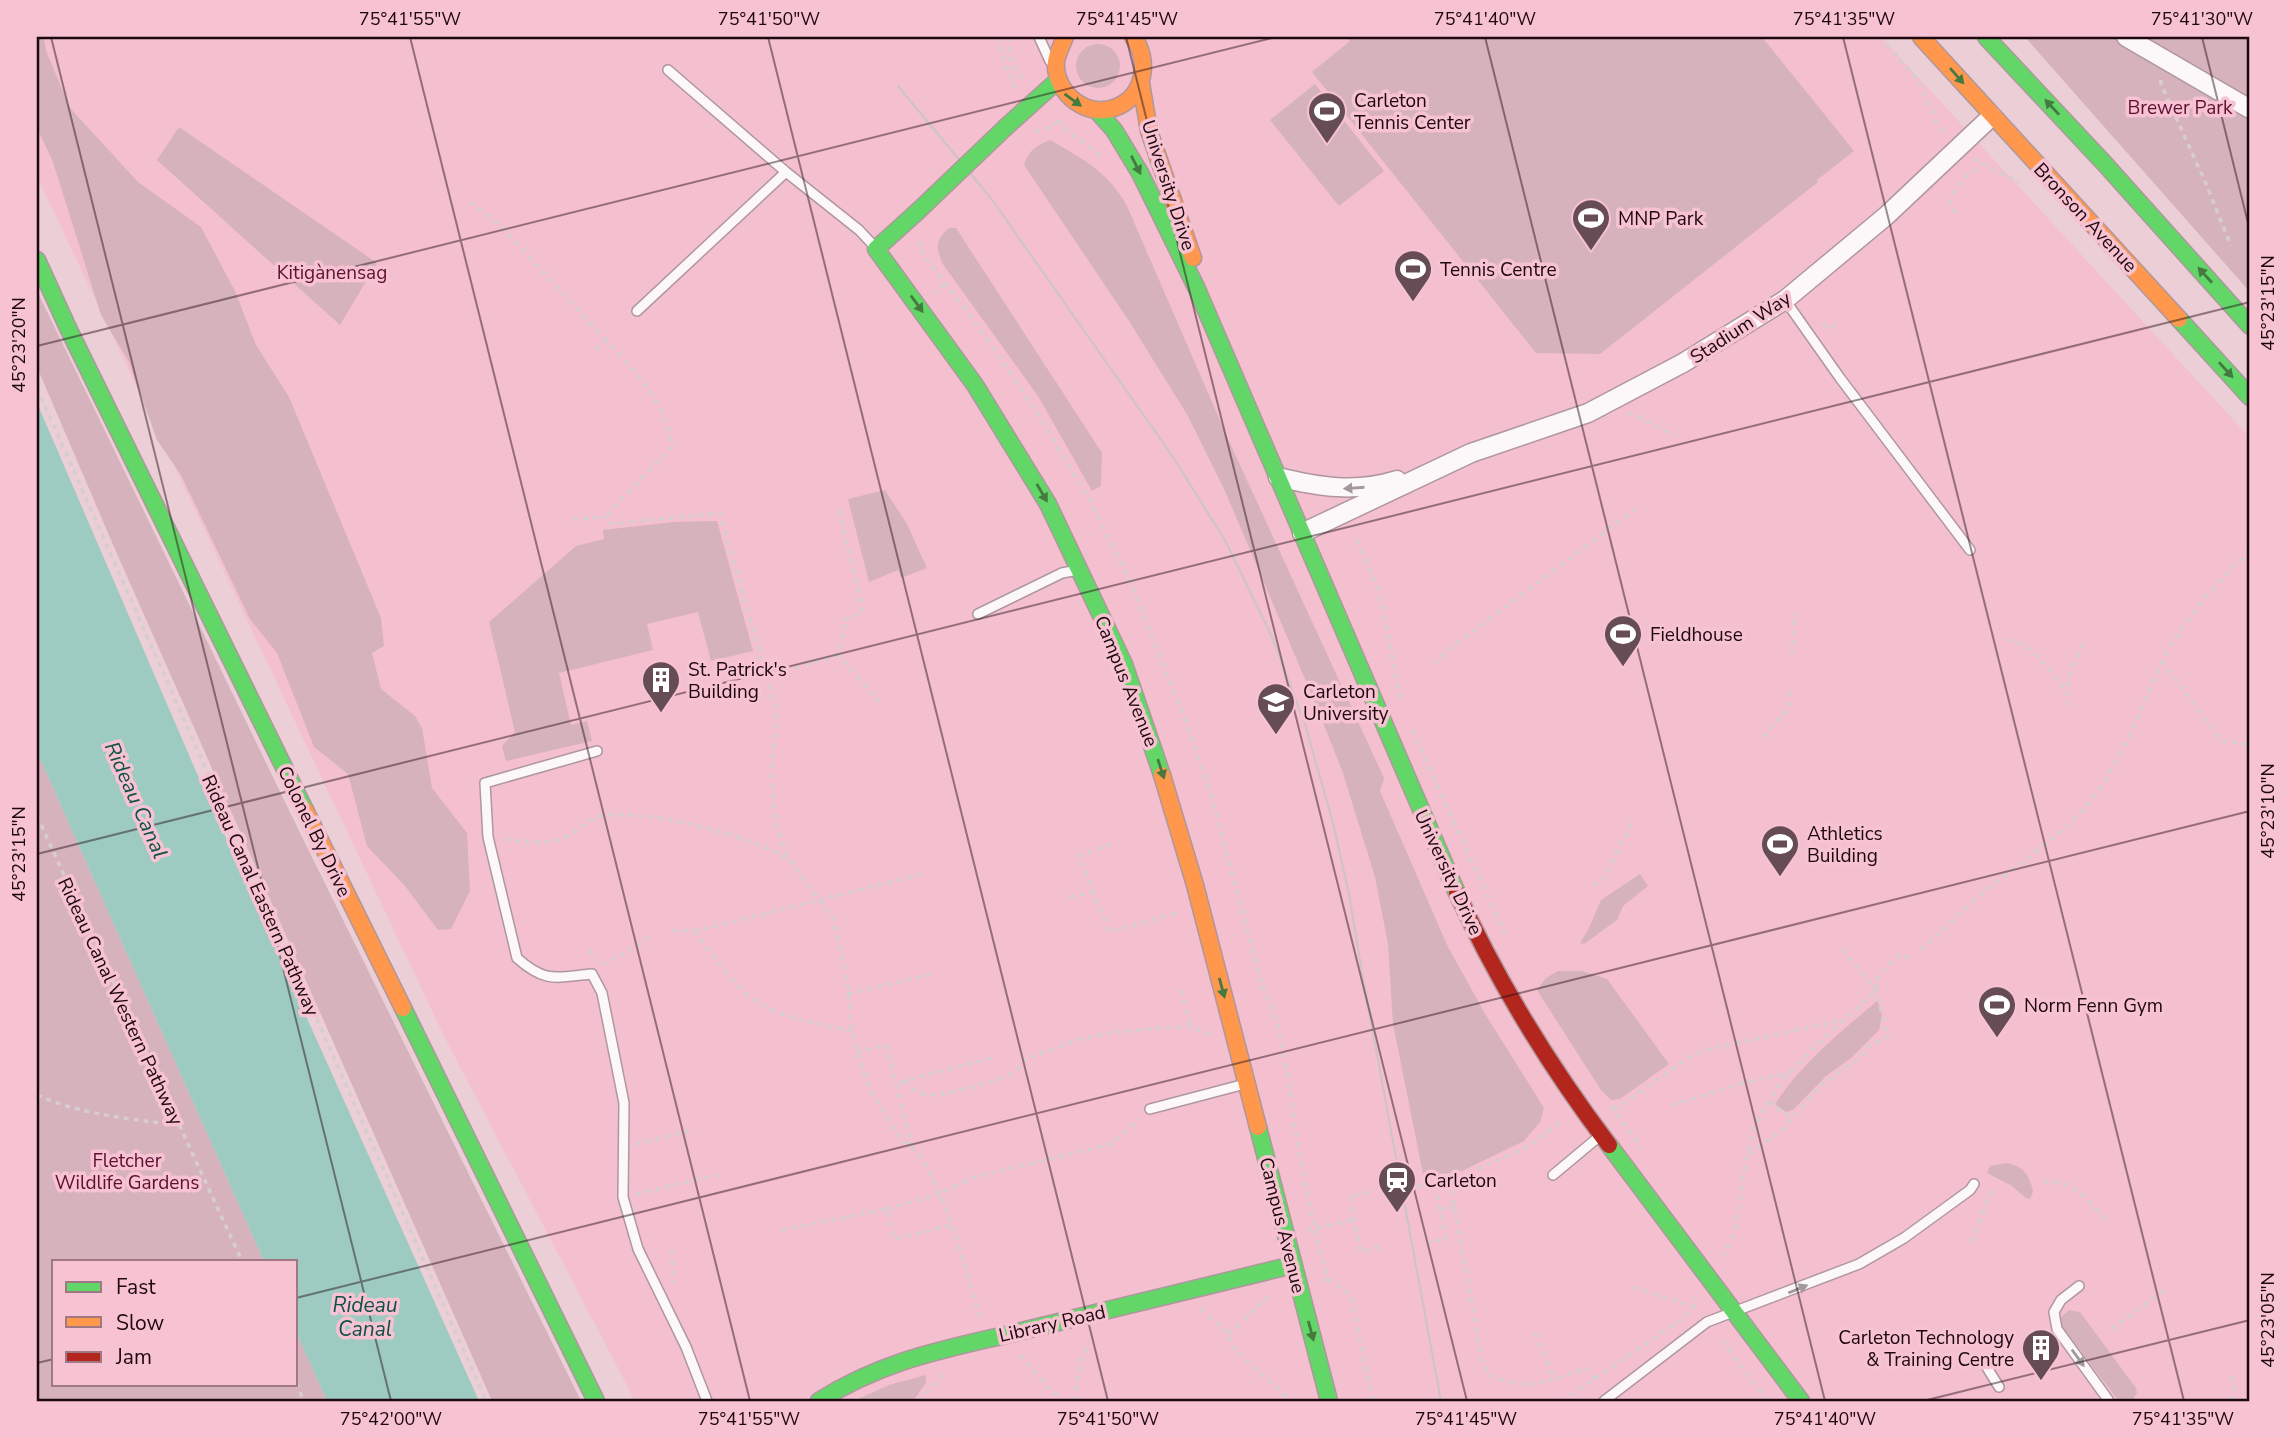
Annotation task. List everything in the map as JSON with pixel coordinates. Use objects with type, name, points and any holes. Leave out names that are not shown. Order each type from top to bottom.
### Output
[{"type":"street","points":[[1065,37],[1058,49],[1056,76],[1063,93],[1072,102],[1097,111],[1111,109],[1134,95],[1141,83]]},
{"type":"street","points":[[1133,37],[1143,57]]},
{"type":"street","points":[[1143,57],[1149,37]]},
{"type":"street","name":"Bronson Avenue","points":[[1921,37],[2250,397]]},
{"type":"street","points":[[1986,37],[2250,326]]},
{"type":"street","points":[[2126,37],[2250,109]]},
{"type":"street","name":"University Drive","points":[[1143,57],[1141,83],[1149,131],[1189,243],[1196,287]]},
{"type":"street","points":[[876,249],[1007,127],[1056,76]]},
{"type":"street","name":"University Drive","points":[[1097,111],[1124,142],[1175,251],[1196,287],[1476,934],[1563,1083],[1801,1401]]},
{"type":"street","name":"Stadium Way","points":[[1302,533],[1471,453],[1557,425],[1604,405],[1683,363],[1785,300],[1886,216],[1992,116]]},
{"type":"street","name":"Campus Avenue","points":[[876,249],[998,418],[1048,504],[1112,636],[1151,738],[1195,885],[1329,1401]]},
{"type":"street","name":"Colonel By Drive","points":[[37,260],[596,1401]]},
{"type":"street","name":"Stadium Way","points":[[1278,477],[1315,486],[1356,489],[1391,482],[1444,465]]},
{"type":"street","name":"Library Road","points":[[819,1401],[855,1378],[888,1365],[968,1342],[1012,1334],[1293,1265]]},
{"type":"lane","points":[[1039,37],[1056,76]]},
{"type":"lane","points":[[668,70],[786,172],[859,230],[876,249]]},
{"type":"lane","points":[[637,311],[786,172]]},
{"type":"lane","points":[[1785,300],[1868,416],[1970,550]]},
{"type":"lane","points":[[978,614],[1062,573],[1079,570]]},
{"type":"lane","points":[[597,751],[485,783],[488,837],[517,958],[531,970],[547,978],[592,974],[601,992],[624,1103],[623,1197],[638,1249],[687,1347],[707,1401]]},
{"type":"lane","points":[[1150,1109],[1247,1084]]},
{"type":"lane","points":[[1553,1175],[1602,1134]]},
{"type":"lane","points":[[1604,1401],[1707,1322],[1786,1294],[1858,1264],[1904,1238],[1970,1190],[1974,1184]]},
{"type":"lane","points":[[2079,1286],[2061,1300],[2054,1312],[2057,1329],[2109,1401]]},
{"type":"lane","points":[[1983,1362],[1999,1387]]},
{"type":"path","points":[[996,37],[1015,90]]},
{"type":"path","points":[[2163,58],[2161,84],[2231,246]]},
{"type":"path","points":[[1034,132],[1059,121]]},
{"type":"path","points":[[1955,214],[1950,202],[1957,187],[1962,178],[1978,170]]},
{"type":"path","points":[[470,202],[499,225],[607,341],[650,389],[665,417],[671,447],[610,511],[608,517],[612,524],[720,513],[776,710],[772,766],[774,819],[789,860],[832,918],[848,994],[852,1031],[870,1089],[901,1140],[912,1147],[927,1167],[940,1194],[981,1320]]},
{"type":"path","points":[[919,249],[970,315],[1037,412],[1093,506],[1147,623],[1212,797],[1262,986],[1271,1004],[1283,1052],[1314,1229],[1328,1279],[1350,1295],[1373,1401]]},
{"type":"path","points":[[1819,321],[1828,329],[1836,325]]},
{"type":"path","points":[[596,350],[607,341]]},
{"type":"path","name":"Rideau Canal Eastern Pathway","points":[[37,388],[485,1401]]},
{"type":"path","points":[[1622,412],[1638,415],[1657,428],[1675,435]]},
{"type":"path","points":[[1434,664],[1448,650],[1635,509]]},
{"type":"path","points":[[838,655],[845,629],[844,620],[863,613],[839,510]]},
{"type":"path","points":[[573,519],[608,517]]},
{"type":"path","points":[[1357,540],[1381,599],[1401,705]]},
{"type":"path","points":[[1921,950],[1992,886],[2053,839],[2084,809],[2102,785],[2124,747],[2162,661],[2206,597],[2250,550]]},
{"type":"path","points":[[1792,655],[1795,612]]},
{"type":"path","points":[[2008,640],[2023,645],[2031,652],[2067,694],[2070,706]]},
{"type":"path","points":[[2067,694],[2077,655],[2086,640]]},
{"type":"path","points":[[766,676],[838,655]]},
{"type":"path","points":[[838,655],[881,705]]},
{"type":"path","points":[[2162,661],[2222,741],[2247,744],[2250,747]]},
{"type":"path","points":[[1764,737],[1789,709],[1789,689]]},
{"type":"path","points":[[1411,727],[1511,948]]},
{"type":"path","points":[[488,837],[545,841],[563,838],[594,818],[614,814],[662,820],[735,835],[789,860]]},
{"type":"path","name":"Rideau Canal Western Pathway","points":[[37,816],[73,900],[242,1260]]},
{"type":"path","points":[[1593,885],[1604,879],[1621,842],[1628,834],[1628,818]]},
{"type":"path","points":[[1111,844],[1079,856],[1109,932],[1182,911]]},
{"type":"path","points":[[673,931],[694,931],[923,874]]},
{"type":"path","points":[[1070,897],[1093,892]]},
{"type":"path","points":[[694,931],[723,967],[760,1003],[784,1014],[852,1031]]},
{"type":"path","points":[[592,974],[648,937]]},
{"type":"path","points":[[1842,949],[1876,990]]},
{"type":"path","points":[[1747,1155],[1783,1129],[1821,1086],[1856,1060],[1871,1044],[1888,1037],[1875,980],[1898,955],[1911,958]]},
{"type":"path","points":[[848,994],[932,974]]},
{"type":"path","points":[[1181,990],[1190,1026]]},
{"type":"path","points":[[1727,1269],[1723,1256],[1734,1236],[1747,1155],[1759,1118],[1792,1072],[1876,990]]},
{"type":"path","points":[[1614,1110],[1691,1056],[1709,1049],[1845,1019]]},
{"type":"path","points":[[905,1081],[908,1086],[924,1094],[948,1092],[1008,1076],[1020,1068],[1024,1060],[1077,1040],[1113,1032],[1190,1026],[1217,1038]]},
{"type":"path","points":[[857,1052],[887,1045],[912,1147]]},
{"type":"path","points":[[896,1083],[995,1057]]},
{"type":"path","points":[[1672,1105],[1747,1082],[1792,1072]]},
{"type":"path","points":[[37,1095],[63,1107],[98,1114],[169,1124],[176,1119]]},
{"type":"path","points":[[1607,1102],[1648,1155]]},
{"type":"path","points":[[1769,1102],[1792,1118]]},
{"type":"path","points":[[782,1230],[887,1209],[940,1194],[971,1178],[1111,1144],[1150,1109]]},
{"type":"path","points":[[1560,1123],[1530,1146],[1462,1176],[1451,1189],[1486,1371],[1496,1378],[1520,1385],[1535,1385],[1587,1368],[1595,1378]]},
{"type":"path","points":[[624,1147],[689,1131]]},
{"type":"path","points":[[623,1197],[717,1175]]},
{"type":"path","points":[[2044,1182],[2075,1186],[2105,1219]]},
{"type":"path","points":[[1417,1187],[1434,1183],[1446,1239],[1428,1242]]},
{"type":"path","points":[[1972,1242],[1993,1186]]},
{"type":"path","points":[[1368,1192],[1349,1197],[1353,1220],[1361,1252],[1379,1247]]},
{"type":"path","points":[[1440,1210],[1455,1207]]},
{"type":"path","points":[[887,1209],[894,1239],[952,1225]]},
{"type":"path","points":[[1314,1229],[1353,1220]]},
{"type":"path","points":[[1317,1281],[1328,1279]]},
{"type":"path","points":[[1634,1287],[1694,1307]]},
{"type":"path","points":[[1562,1401],[1681,1320],[1694,1307],[1696,1289]]},
{"type":"path","points":[[2111,1329],[2165,1289]]},
{"type":"path","points":[[1229,1334],[1275,1290]]},
{"type":"path","points":[[1198,1307],[1229,1334],[1231,1346],[1291,1401]]},
{"type":"path","points":[[1535,1332],[1554,1378]]},
{"type":"path","points":[[1012,1334],[1027,1365],[1045,1385],[1065,1401]]},
{"type":"path","points":[[1722,1341],[1768,1401]]},
{"type":"path","points":[[1075,1401],[1079,1365],[1090,1343]]},
{"type":"path","points":[[919,1401],[938,1378],[952,1367]]},
{"type":"path","points":[[2231,1376],[2235,1390],[2232,1401]]},
{"type":"shaded area","name":"Carleton University","points":[[37,37],[1881,37],[2250,438],[2250,1401],[633,1401],[443,1034],[37,176]]},
{"type":"green space","points":[[37,37],[44,37],[46,51],[70,108],[138,182],[201,227],[235,291],[256,345],[289,397],[381,618],[384,646],[372,653],[381,689],[415,716],[422,728],[432,788],[467,833],[470,891],[451,929],[438,930],[405,886],[367,846],[348,774],[314,747],[277,653],[250,619],[181,475],[157,440],[129,362],[101,315],[53,162],[37,128]]},
{"type":"green space","name":"MNP Park","points":[[1347,37],[1762,37],[1854,151],[1600,354],[1536,353],[1312,72],[1350,41]]},
{"type":"green space","name":"Brewer Park","points":[[2025,37],[2250,37],[2250,292]]},
{"type":"green space","points":[[1098,44],[1107,45],[1114,50],[1119,57],[1119,75],[1114,82],[1107,87],[1098,88],[1089,87],[1082,82],[1077,75],[1076,66],[1077,57],[1082,50],[1089,45]]},
{"type":"green space","name":"Carleton Tennis Center","points":[[1315,84],[1384,171],[1339,206],[1270,120]]},
{"type":"green space","name":"Kitigànensag","points":[[179,127],[377,263],[340,325],[157,160]]},
{"type":"green space","points":[[1050,140],[1103,175],[1127,206],[1228,439],[1384,778],[1380,791],[1448,947],[1487,1017],[1544,1108],[1540,1122],[1524,1141],[1462,1171],[1424,1179],[1393,1024],[1388,944],[1375,877],[1343,773],[1225,491],[1188,416],[1129,321],[1024,165],[1034,149]]},
{"type":"green space","points":[[949,228],[956,228],[1102,453],[1101,486],[1092,491],[1038,396],[942,263],[938,244]]},
{"type":"green space","points":[[37,291],[305,843],[581,1401],[492,1401],[37,367]]},
{"type":"green space","points":[[885,490],[907,524],[927,568],[901,578],[898,570],[869,582],[848,499]]},
{"type":"green space","points":[[717,521],[753,651],[711,661],[698,612],[647,624],[653,650],[559,673],[571,725],[587,721],[592,741],[506,761],[502,746],[515,732],[489,622],[576,546],[604,539],[603,530],[674,522]]},
{"type":"green space","name":"Fletcher Wildlife Gardens","points":[[37,752],[264,1260],[52,1260],[52,1386],[298,1386],[298,1336],[327,1401],[37,1401]]},
{"type":"green space","points":[[1640,874],[1648,886],[1623,906],[1617,920],[1584,944],[1580,943],[1601,900]]},
{"type":"green space","points":[[1558,971],[1582,971],[1607,979],[1669,1064],[1620,1099],[1611,1100],[1601,1090],[1537,990],[1546,978]]},
{"type":"green space","points":[[1876,1002],[1882,1015],[1879,1030],[1851,1058],[1826,1076],[1793,1110],[1786,1112],[1775,1104],[1808,1062]]},
{"type":"green space","points":[[2007,1163],[2022,1169],[2028,1177],[2033,1192],[2030,1199],[1987,1173],[1990,1166]]},
{"type":"green space","points":[[2069,1310],[2080,1312],[2136,1388],[2137,1393],[2132,1401],[2118,1400],[2062,1327],[2061,1317]]},
{"type":"green space","points":[[926,1375],[926,1383],[913,1401],[854,1401],[889,1385]]},
{"type":"water","name":"Rideau Canal","points":[[37,403],[195,769],[479,1401],[327,1401],[298,1336],[298,1260],[264,1260],[37,752]]},
{"type":"tram line","points":[[898,86],[990,197],[1173,457],[1226,542],[1272,637],[1305,724],[1333,823],[1349,894],[1441,1401]]},
{"type":"traffic: fast","points":[[1986,37],[2104,163],[2250,326]]},
{"type":"traffic: fast","points":[[1007,126],[1057,81]]},
{"type":"traffic: fast","points":[[1097,111],[1114,130],[1140,173],[1196,287],[1457,893]]},
{"type":"traffic: fast","points":[[917,212],[1007,126]]},
{"type":"traffic: fast","points":[[917,212],[876,249],[975,385],[1048,504],[1124,664],[1162,775]]},
{"type":"traffic: fast","points":[[37,260],[305,810]]},
{"type":"traffic: fast","points":[[2179,319],[2250,397]]},
{"type":"traffic: fast","points":[[403,1008],[596,1401]]},
{"type":"traffic: fast","points":[[1258,1127],[1329,1401]]},
{"type":"traffic: fast","points":[[1609,1145],[1801,1401]]},
{"type":"traffic: fast","points":[[819,1401],[871,1373],[923,1355],[1293,1265]]},
{"type":"traffic: slow","points":[[1065,37],[1056,62],[1061,84],[1076,102],[1096,110],[1119,106],[1135,93],[1143,65],[1142,55],[1133,37]]},
{"type":"traffic: slow","points":[[1921,37],[2179,319]]},
{"type":"traffic: slow","points":[[1141,83],[1149,131],[1193,258]]},
{"type":"traffic: slow","points":[[1162,775],[1195,885],[1258,1127]]},
{"type":"traffic: slow","points":[[305,810],[403,1008]]},
{"type":"traffic: jam","points":[[1457,893],[1526,1023],[1609,1145]]},
{"type":"place","name":"Carleton Tennis Center","points":[[1327,145]]},
{"type":"place","name":"MNP Park","points":[[1591,252]]},
{"type":"place","name":"Tennis Centre","points":[[1413,303]]},
{"type":"place","name":"Fieldhouse","points":[[1623,668]]},
{"type":"place","name":"St. Patrick's Building","points":[[661,714]]},
{"type":"place","name":"Carleton University","points":[[1276,736]]},
{"type":"place","name":"Athletics Building","points":[[1780,878]]},
{"type":"place","name":"Norm Fenn Gym","points":[[1997,1039]]},
{"type":"place","name":"Carleton","points":[[1397,1214]]},
{"type":"place","name":"Carleton Technology & Training Centre","points":[[2041,1382]]}]
